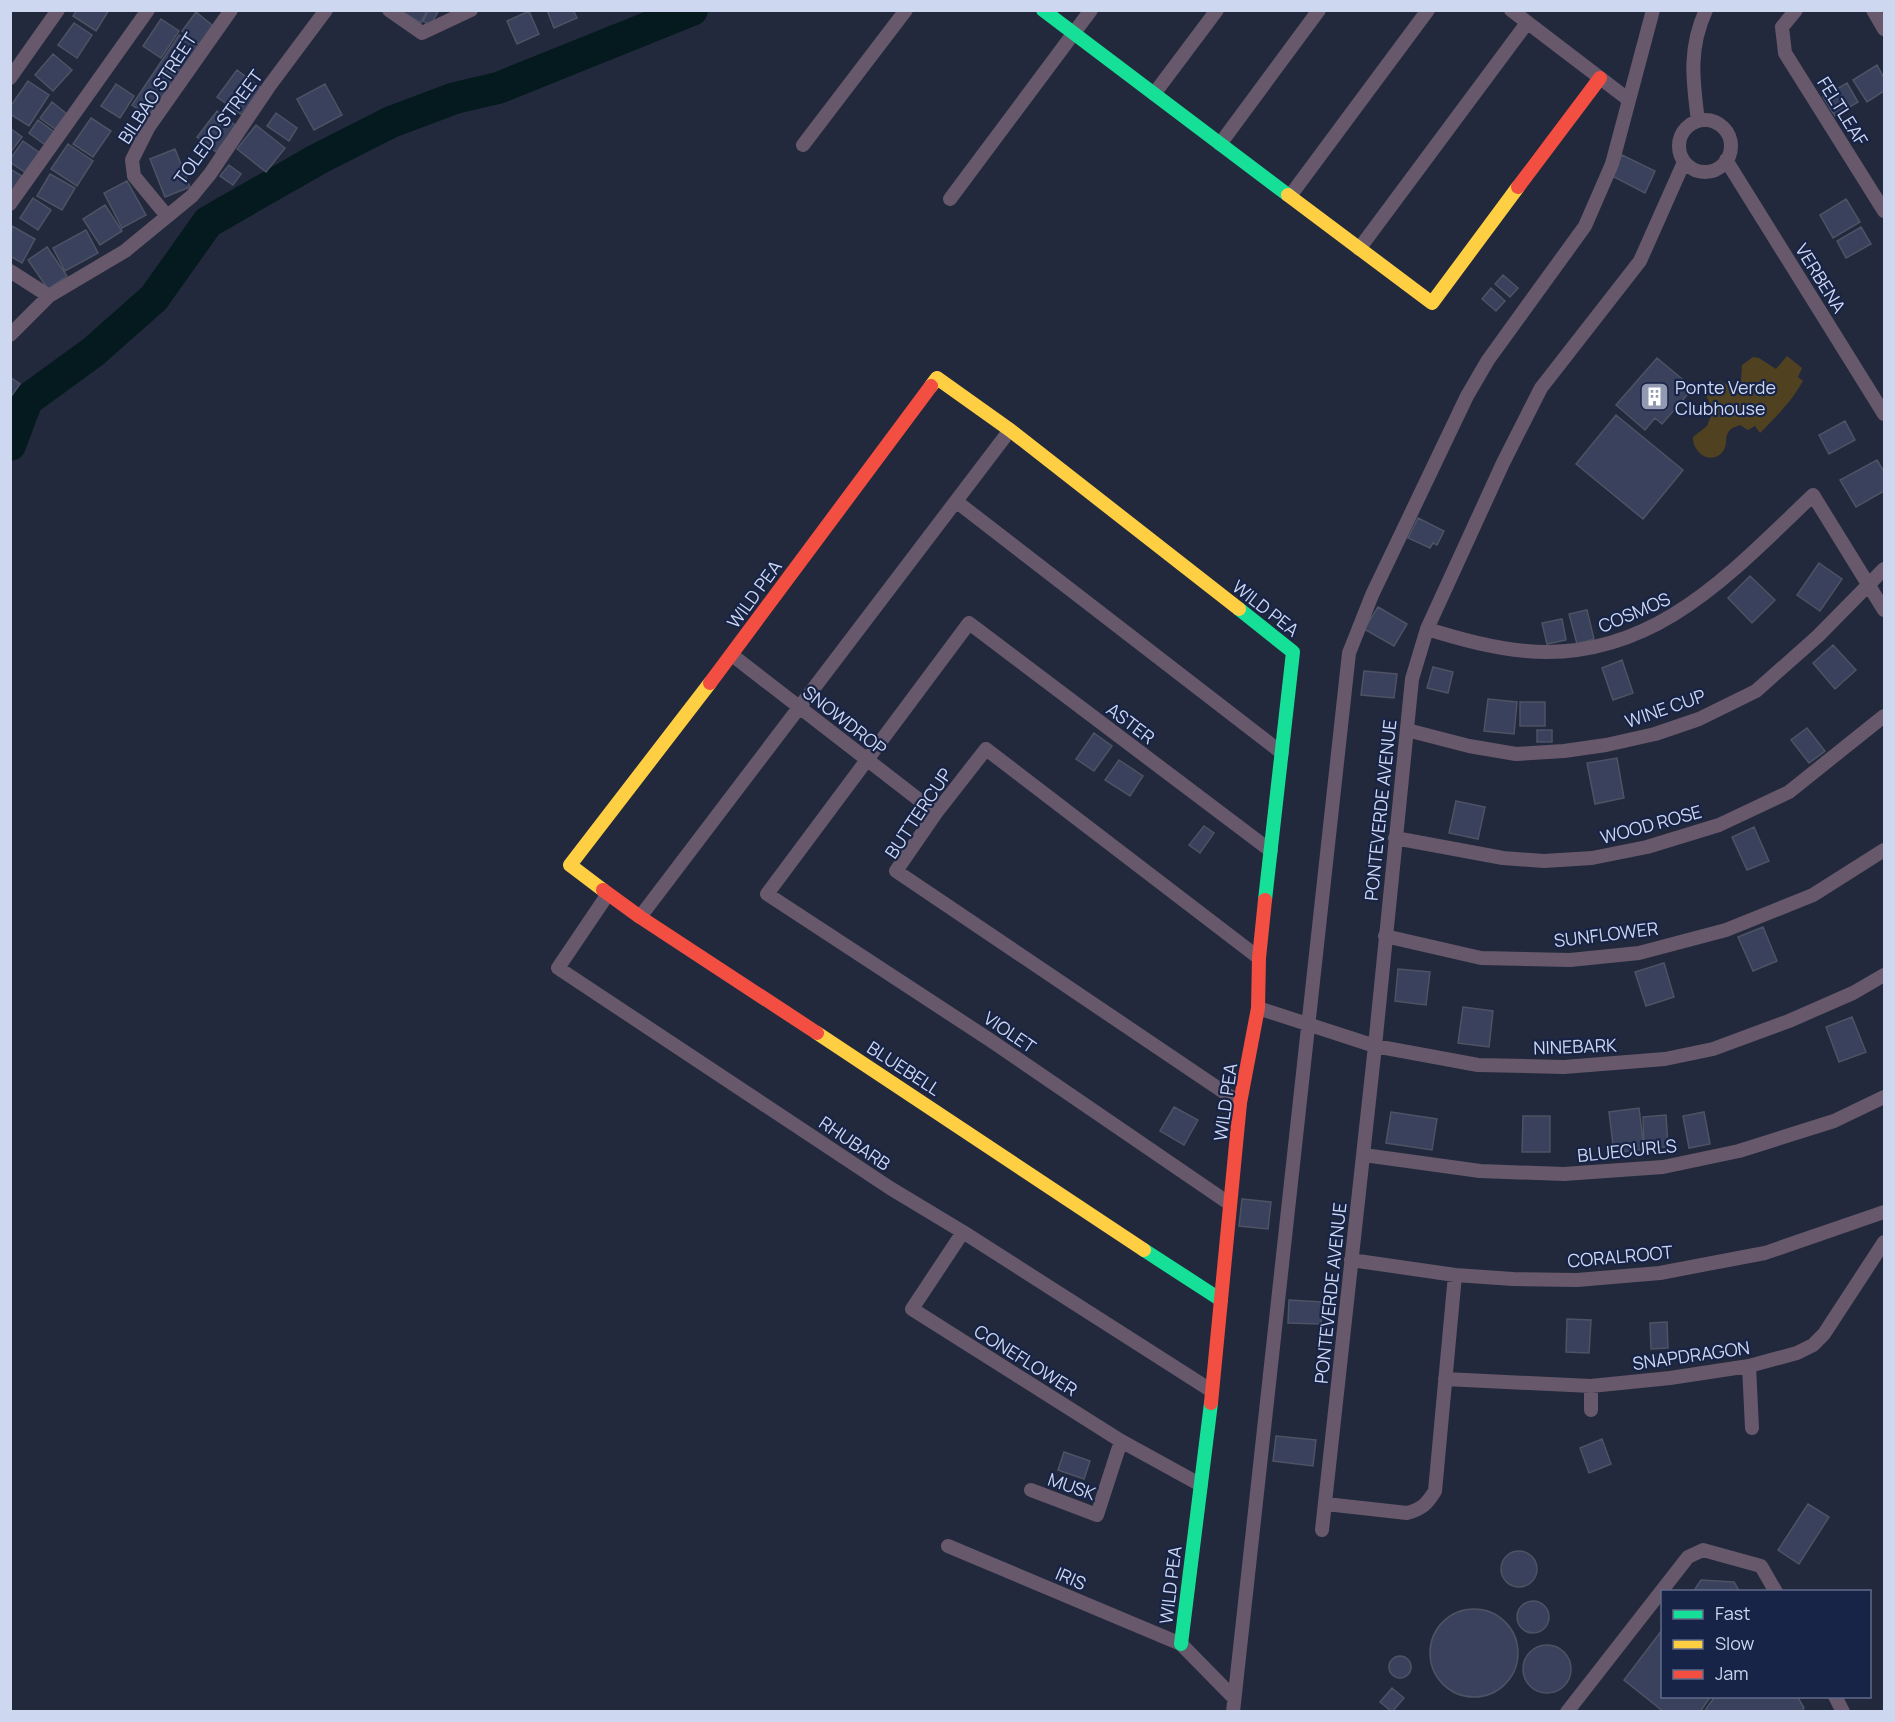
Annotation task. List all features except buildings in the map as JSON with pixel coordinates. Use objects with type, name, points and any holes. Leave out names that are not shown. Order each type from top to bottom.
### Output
[{"type":"street","points":[[10,78],[58,10]]},
{"type":"street","points":[[10,204],[148,10]]},
{"type":"street","name":"BILBAO STREET","points":[[167,216],[134,176],[132,160],[148,128],[231,10]]},
{"type":"street","name":"TOLEDO STREET","points":[[10,335],[49,297],[125,251],[192,196],[326,10]]},
{"type":"street","points":[[389,10],[422,33],[471,10]]},
{"type":"street","points":[[803,145],[906,10]]},
{"type":"street","points":[[1043,10],[1432,303],[1600,78]]},
{"type":"street","points":[[950,199],[1091,10]]},
{"type":"street","points":[[1154,94],[1217,10]]},
{"type":"street","points":[[1220,144],[1319,10]]},
{"type":"street","points":[[1290,196],[1428,10]]},
{"type":"street","points":[[1511,10],[1629,100]]},
{"type":"street","points":[[1233,1705],[1349,653],[1372,595],[1467,396],[1488,360],[1585,226],[1612,164],[1653,10]]},
{"type":"street","points":[[1698,121],[1692,55],[1699,25],[1706,10]]},
{"type":"street","name":"FELTLEAF","points":[[1796,10],[1782,27],[1785,53],[1884,211]]},
{"type":"street","points":[[1873,10],[1884,29]]},
{"type":"street","points":[[1359,249],[1527,23]]},
{"type":"street","points":[[1709,120],[1718,124],[1726,131],[1730,141],[1730,151],[1726,160],[1713,171],[1697,171],[1684,162],[1679,150],[1680,137],[1687,127],[1698,121],[1709,120]]},
{"type":"street","name":"VERBENA","points":[[1726,160],[1884,414]]},
{"type":"street","name":"PONTEVERDE AVENUE","points":[[1322,1530],[1364,1155],[1412,679],[1427,629],[1503,462],[1541,388],[1640,261],[1684,162]]},
{"type":"street","points":[[10,271],[49,297]]},
{"type":"street","name":"WILD PEA","points":[[570,865],[732,655],[937,378],[1010,430],[1293,652],[1259,958],[1258,1008],[1240,1103],[1212,1391],[1181,1644]]},
{"type":"street","points":[[640,916],[1010,430]]},
{"type":"street","name":"COSMOS","points":[[1427,629],[1479,644],[1526,651],[1555,652],[1593,648],[1637,634],[1684,610],[1734,570],[1813,495],[1868,584]]},
{"type":"street","points":[[957,502],[1282,753]]},
{"type":"street","name":"WINE CUP","points":[[1407,729],[1469,746],[1516,754],[1595,747],[1655,734],[1699,719],[1756,691],[1818,636],[1884,569]]},
{"type":"street","points":[[1868,584],[1884,610]]},
{"type":"street","name":"ASTER","points":[[866,760],[969,623],[1271,851]]},
{"type":"street","name":"SNOWDROP","points":[[732,655],[936,813]]},
{"type":"street","name":"WOOD ROSE","points":[[1395,838],[1503,858],[1544,861],[1592,858],[1647,847],[1719,825],[1789,792],[1884,716]]},
{"type":"street","name":"BUTTERCUP","points":[[1240,1103],[896,871],[936,813],[986,749],[1259,958]]},
{"type":"street","name":"VIOLET","points":[[866,760],[767,894],[990,1040],[1230,1204]]},
{"type":"street","name":"SUNFLOWER","points":[[1385,936],[1481,958],[1570,960],[1639,953],[1726,930],[1813,895],[1884,850]]},
{"type":"street","name":"BLUEBELL","points":[[570,865],[640,916],[1221,1300]]},
{"type":"street","name":"RHUBARB","points":[[608,894],[558,968],[891,1188],[1212,1391]]},
{"type":"street","name":"NINEBARK","points":[[1258,1008],[1375,1046],[1478,1065],[1564,1067],[1665,1059],[1713,1049],[1789,1021],[1853,993],[1884,975]]},
{"type":"street","name":"BLUECURLS","points":[[1364,1155],[1480,1170],[1532,1173],[1564,1174],[1663,1167],[1739,1151],[1834,1121],[1884,1097]]},
{"type":"street","name":"CORALROOT","points":[[1351,1260],[1455,1275],[1577,1280],[1660,1273],[1765,1253],[1884,1212]]},
{"type":"street","name":"CONEFLOWER","points":[[963,1232],[912,1310],[1121,1441],[1201,1485]]},
{"type":"street","name":"SNAPDRAGON","points":[[1444,1379],[1591,1386],[1670,1378],[1749,1366],[1797,1353],[1813,1345],[1824,1334],[1884,1242]]},
{"type":"street","points":[[1326,1504],[1407,1513],[1419,1510],[1427,1504],[1435,1491],[1455,1275]]},
{"type":"street","points":[[1749,1366],[1752,1428]]},
{"type":"street","points":[[1591,1386],[1591,1410]]},
{"type":"street","name":"MUSK","points":[[1031,1490],[1097,1515],[1121,1441]]},
{"type":"street","name":"IRIS","points":[[948,1546],[1181,1644]]},
{"type":"street","points":[[1662,1590],[1688,1557],[1703,1550],[1761,1566],[1775,1590]]},
{"type":"street","points":[[1567,1712],[1661,1592]]},
{"type":"street","points":[[1181,1644],[1233,1705]]},
{"type":"street","points":[[1836,1698],[1843,1712]]},
{"type":"shaded area","points":[[1787,356],[1802,368],[1798,377],[1803,381],[1794,396],[1760,433],[1755,426],[1748,430],[1740,425],[1729,431],[1725,447],[1720,455],[1709,458],[1701,454],[1695,446],[1693,437],[1707,426],[1713,411],[1706,395],[1712,384],[1720,381],[1730,386],[1741,382],[1742,365],[1753,357],[1759,358],[1776,369]]},
{"type":"waterway","points":[[10,445],[27,400],[93,352],[154,298],[208,222],[318,159],[391,122],[455,98],[498,88],[692,10]]},
{"type":"traffic: fast","points":[[1043,10],[1288,195]]},
{"type":"traffic: fast","points":[[1239,609],[1293,652],[1265,900]]},
{"type":"traffic: fast","points":[[1144,1250],[1221,1300]]},
{"type":"traffic: fast","points":[[1181,1644],[1211,1403]]},
{"type":"traffic: slow","points":[[1288,195],[1432,303],[1518,187]]},
{"type":"traffic: slow","points":[[931,386],[937,378],[1010,430],[1239,609]]},
{"type":"traffic: slow","points":[[603,890],[570,865],[710,683]]},
{"type":"traffic: slow","points":[[817,1033],[1144,1250]]},
{"type":"traffic: jam","points":[[1518,187],[1600,78]]},
{"type":"traffic: jam","points":[[710,683],[931,386]]},
{"type":"traffic: jam","points":[[603,890],[640,917],[817,1033]]},
{"type":"traffic: jam","points":[[1211,1403],[1240,1103],[1258,1008],[1259,958],[1265,900]]},
{"type":"place","name":"Ponte Verde Clubhouse","points":[[1654,397]]}]
